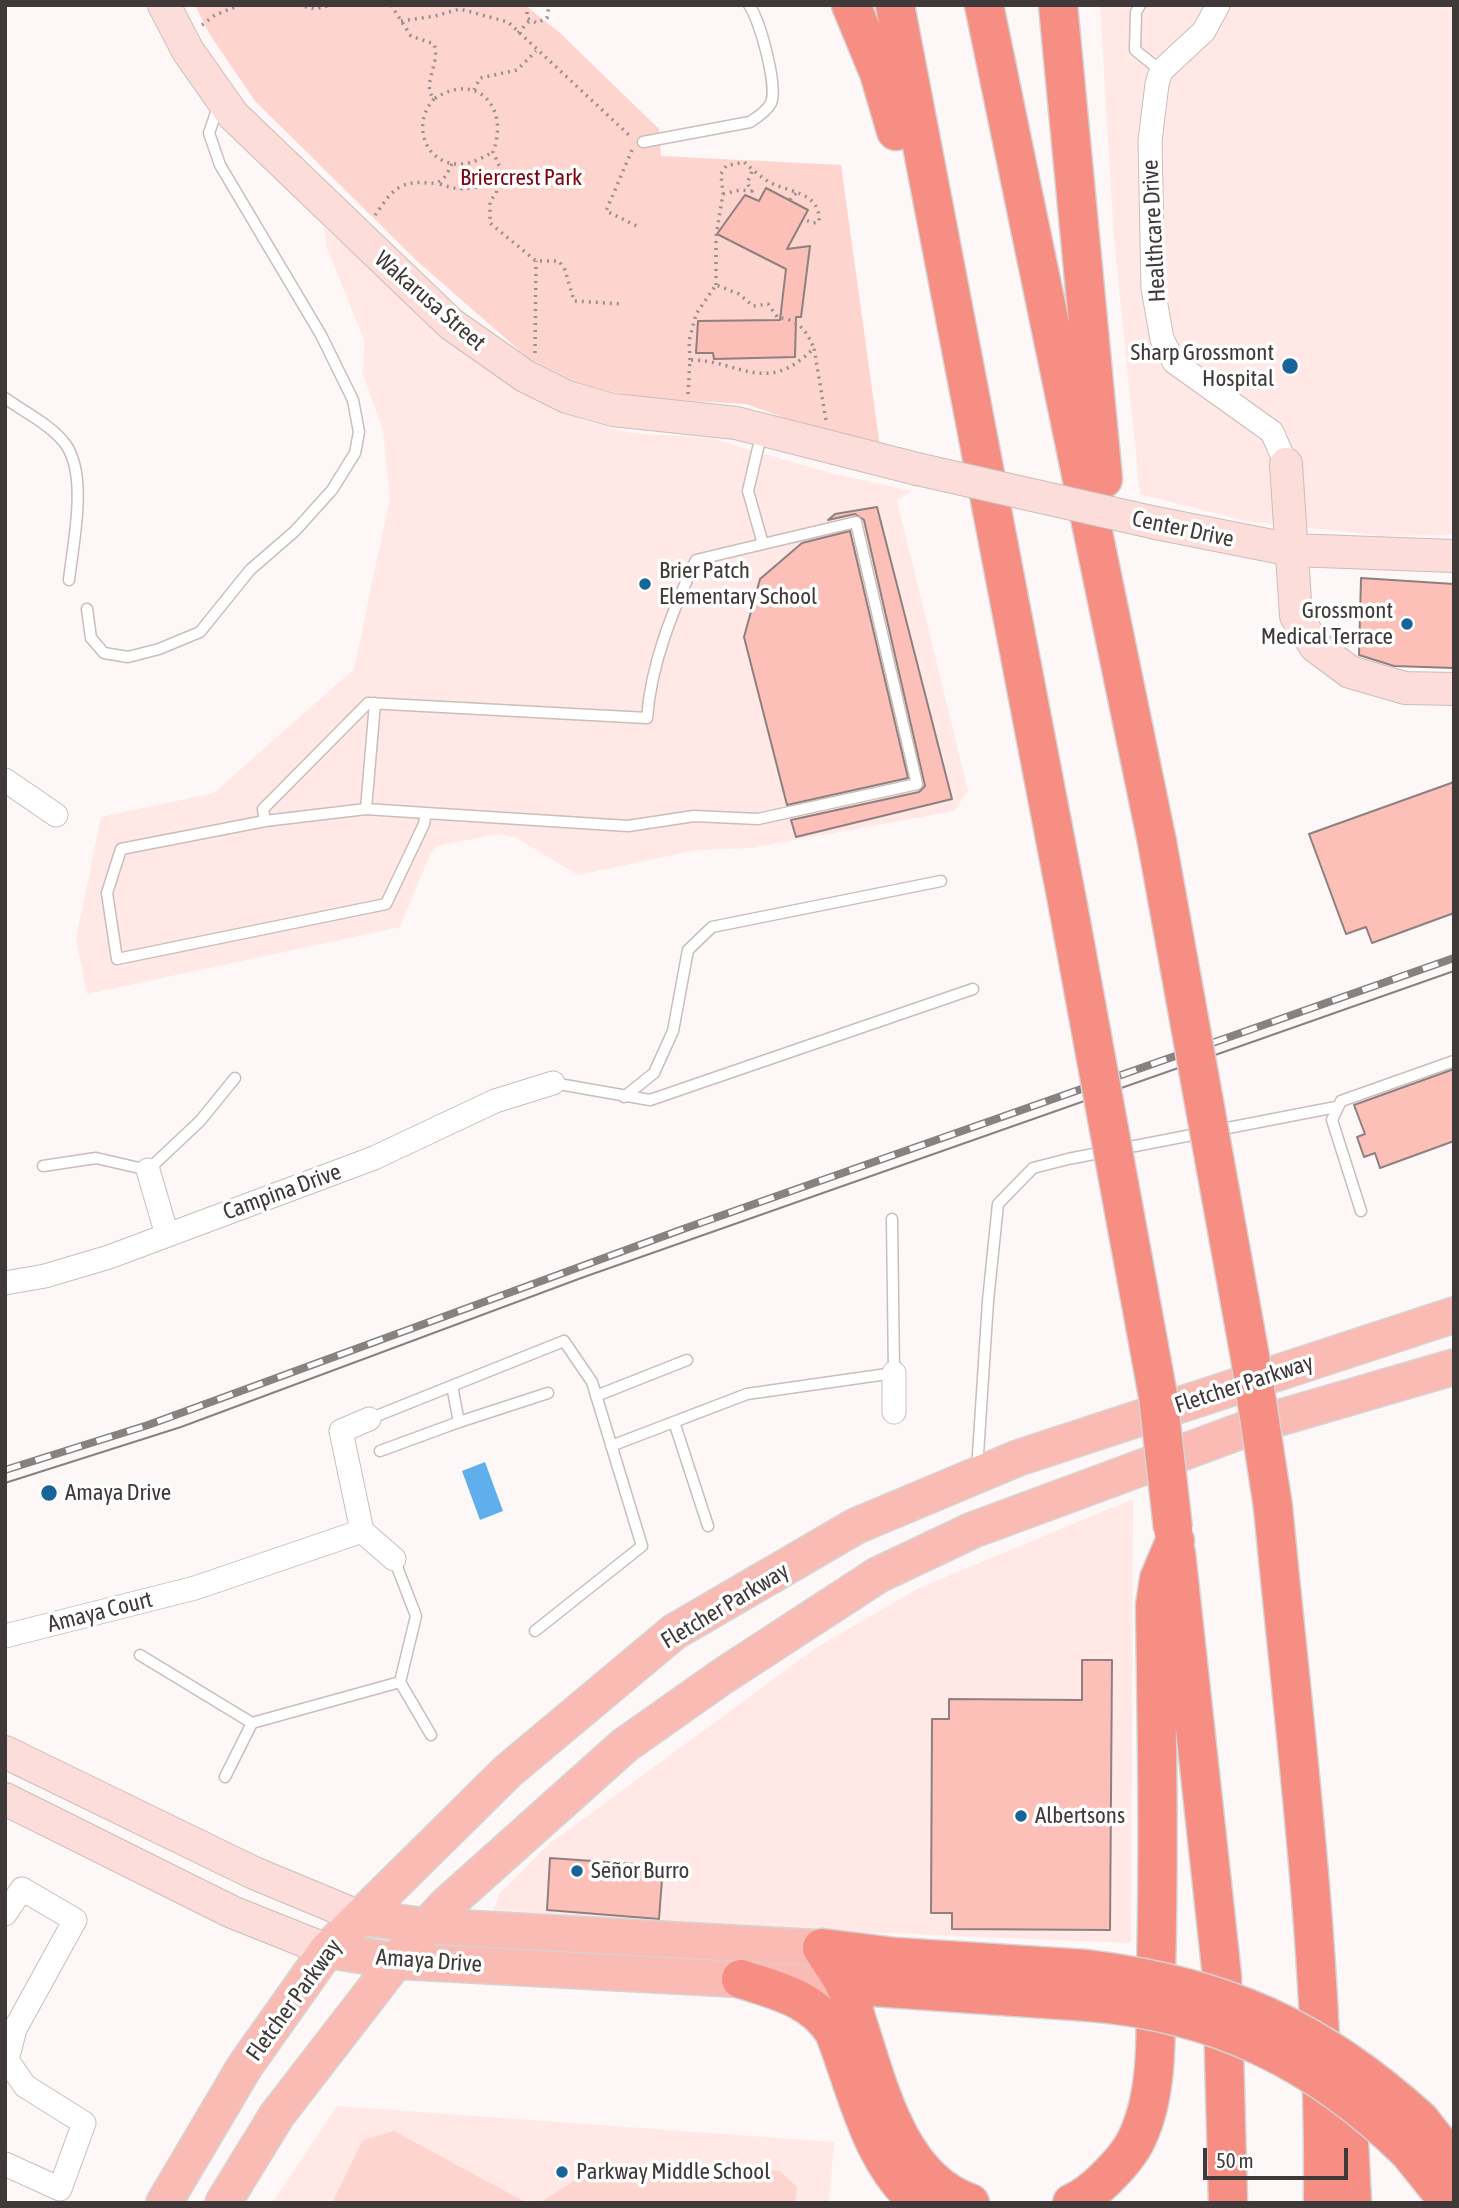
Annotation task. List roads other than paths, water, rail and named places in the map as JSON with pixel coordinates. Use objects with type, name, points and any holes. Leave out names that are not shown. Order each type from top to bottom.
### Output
[{"type":"highway","points":[[850,5],[879,73],[953,322]]},
{"type":"highway","points":[[895,5],[953,322],[1068,905],[1158,1395],[1222,1976],[1228,2203]]},
{"type":"highway","points":[[984,5],[1157,842],[1250,1357],[1273,1507],[1318,1972],[1324,2130],[1323,2203]]},
{"type":"highway","points":[[1059,5],[1116,645]]},
{"type":"highway","points":[[1072,2203],[1113,2172],[1138,2137],[1149,2100],[1155,2038],[1158,1889],[1155,1606],[1158,1579],[1174,1535]]},
{"type":"highway","points":[[1306,1850],[1340,2001],[1352,2203]]},
{"type":"highway","points":[[822,1948],[845,1985],[889,2114],[901,2140],[924,2172],[957,2198],[970,2203]]},
{"type":"highway","points":[[822,1948],[1087,1986],[1125,2005],[1177,2016],[1238,2035],[1292,2061],[1339,2090],[1373,2117],[1415,2136],[1454,2162]]},
{"type":"highway","points":[[741,1979],[792,1996],[822,2014],[834,2032],[885,2164],[903,2189],[920,2203]]},
{"type":"highway","points":[[845,1985],[1087,1986]]},
{"type":"highway","points":[[1415,2136],[1450,2203]]},
{"type":"main road","name":"Fletcher Parkway","points":[[164,2203],[245,2066],[327,1950],[508,1771],[674,1632],[856,1526],[1018,1458],[1454,1315]]},
{"type":"main road","name":"Fletcher Parkway","points":[[223,2203],[277,2115],[426,1926],[537,1821],[632,1740],[878,1575],[973,1530],[1265,1422],[1454,1367]]},
{"type":"main road","name":"Amaya Drive","points":[[360,1917],[426,1926],[822,1948]]},
{"type":"main road","name":"Amaya Drive","points":[[327,1950],[396,1961],[845,1985]]},
{"type":"street","name":"Wakarusa Street","points":[[164,5],[182,40],[233,115],[356,237],[451,324],[525,376],[567,397],[613,410],[763,429],[917,469]]},
{"type":"street","points":[[1161,71],[1204,31],[1218,5]]},
{"type":"street","name":"Healthcare Drive","points":[[1161,71],[1150,141],[1153,288],[1162,339],[1174,362],[1272,432],[1286,464],[1296,616],[1315,646],[1350,672],[1405,688],[1454,689]]},
{"type":"street","name":"Center Drive","points":[[917,469],[1156,523],[1292,550],[1412,557],[1454,556]]},
{"type":"street","points":[[5,780],[56,815]]},
{"type":"street","name":"Campina Drive","points":[[5,1283],[96,1261],[374,1158],[495,1101],[552,1083]]},
{"type":"street","points":[[148,1170],[167,1235]]},
{"type":"street","points":[[894,1373],[894,1412]]},
{"type":"street","points":[[369,1419],[341,1431],[362,1531],[394,1559]]},
{"type":"street","name":"Amaya Court","points":[[5,1636],[195,1588],[362,1531]]},
{"type":"street","name":"Amaya Drive","points":[[5,1752],[254,1873],[360,1917]]},
{"type":"street","name":"Amaya Drive","points":[[5,1799],[232,1912],[327,1950]]},
{"type":"street","points":[[5,1914],[22,1889],[75,1920],[15,2029],[7,2060],[25,2086],[84,2123],[60,2189],[5,2165]]},
{"type":"lane","points":[[643,142],[750,122],[762,114],[771,103],[773,88],[762,38],[749,5]]},
{"type":"lane","points":[[1140,5],[1136,12],[1135,50],[1161,71]]},
{"type":"lane","points":[[87,609],[91,638],[104,653],[128,657],[159,649],[200,632],[250,570],[295,531],[332,490],[355,453],[359,432],[353,400],[321,335],[220,165],[209,133],[221,98]]},
{"type":"lane","points":[[5,398],[57,436],[73,459],[78,480],[69,580]]},
{"type":"lane","points":[[763,429],[748,491],[763,544]]},
{"type":"lane","points":[[265,821],[263,809],[368,703],[648,718],[649,698],[670,618],[696,560],[856,522],[917,783],[758,819],[694,816],[628,826],[366,809],[265,821],[121,849],[107,893],[117,959],[386,904],[424,824],[426,813]]},
{"type":"lane","points":[[366,809],[375,703]]},
{"type":"lane","points":[[624,1097],[654,1073],[673,1031],[688,950],[712,927],[941,881]]},
{"type":"lane","points":[[552,1083],[650,1100],[973,989]]},
{"type":"lane","points":[[1360,1211],[1332,1120],[1336,1107],[1341,1101],[1454,1061]]},
{"type":"lane","points":[[43,1167],[96,1158],[148,1170],[200,1121],[235,1077]]},
{"type":"lane","points":[[977,1476],[988,1301],[998,1204],[1033,1168],[1068,1158],[1336,1107]]},
{"type":"lane","points":[[611,1446],[747,1394],[894,1373],[892,1219]]},
{"type":"lane","points":[[369,1419],[564,1341],[592,1382],[642,1546],[535,1631]]},
{"type":"lane","points":[[596,1396],[687,1360]]},
{"type":"lane","points":[[452,1386],[459,1422]]},
{"type":"lane","points":[[380,1451],[548,1393]]},
{"type":"lane","points":[[674,1422],[708,1527]]},
{"type":"lane","points":[[394,1559],[416,1616],[400,1682],[431,1735]]},
{"type":"lane","points":[[140,1655],[252,1723],[400,1682]]},
{"type":"lane","points":[[225,1777],[252,1723]]},
{"type":"water","points":[[485,1462],[503,1511],[480,1520],[462,1471]]},
{"type":"tram line","points":[[5,1483],[181,1427],[584,1277],[1454,971]]},
{"type":"railway","points":[[5,1470],[148,1425],[686,1228],[1454,958]]},
{"type":"place","name":"Sharp Grossmont Hospital","points":[[1290,366]]},
{"type":"place","name":"Brier Patch Elementary School","points":[[645,584]]},
{"type":"place","name":"Grossmont Medical Terrace","points":[[1407,624]]},
{"type":"place","name":"Amaya Drive","points":[[49,1493]]},
{"type":"place","name":"Albertsons","points":[[1021,1816]]},
{"type":"place","name":"Señor Burro","points":[[577,1871]]},
{"type":"place","name":"Parkway Middle School","points":[[562,2172]]},
{"type":"park label","name":"Briercrest Park","points":[[521,178]]}]
